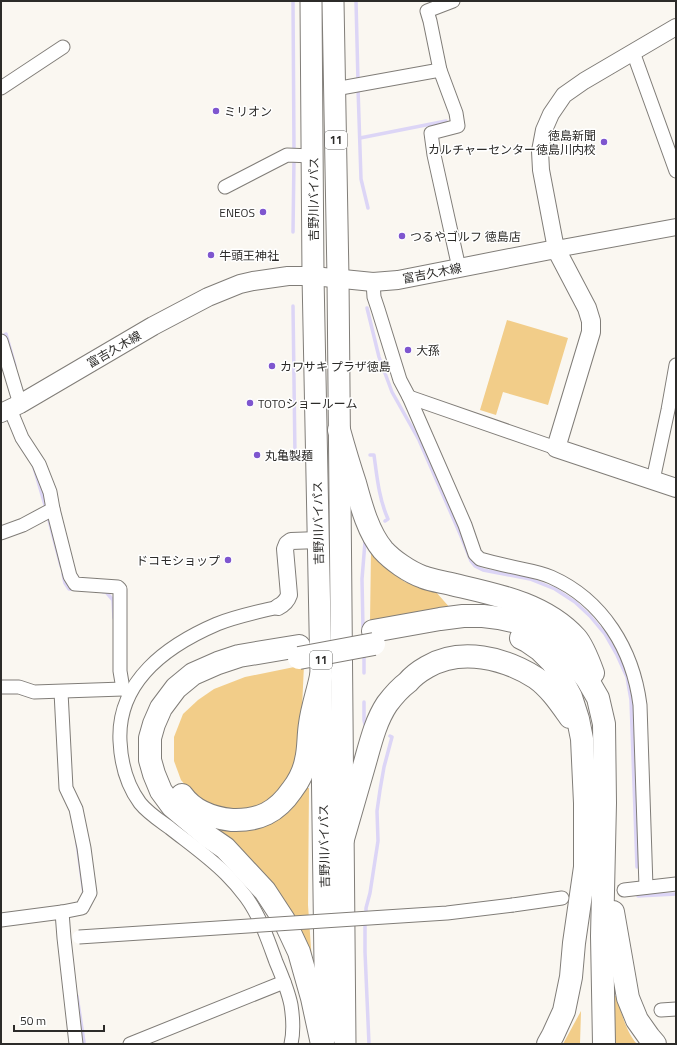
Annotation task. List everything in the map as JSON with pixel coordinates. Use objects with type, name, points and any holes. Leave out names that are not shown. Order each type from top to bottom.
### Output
[{"type":"highway","name":"吉野川バイパス","points":[[311,1],[300,155],[313,276],[319,540],[326,1044]]},
{"type":"highway","name":"吉野川バイパス","points":[[333,1],[338,278],[345,1044]]},
{"type":"highway","points":[[339,430],[362,509],[372,532],[383,550],[400,564],[423,577],[486,592],[519,602],[542,612],[558,622],[576,638],[589,660],[594,676],[604,724],[605,804],[594,863],[574,943],[571,977],[564,1011],[548,1044]]},
{"type":"highway","points":[[321,676],[310,723],[306,762],[297,783],[286,800],[272,811],[258,817],[241,820],[225,819],[208,815],[195,809],[185,799],[174,784],[166,763],[163,744],[166,727],[175,711],[198,688],[222,677],[299,652],[374,637],[440,619],[463,616],[499,618],[517,622],[534,630],[563,650],[583,673],[598,698]]},
{"type":"highway","points":[[374,637],[465,628],[484,628],[503,632],[527,641],[540,650],[553,663],[571,697],[582,739],[585,803],[594,863],[602,936],[604,1044]]},
{"type":"highway","points":[[299,652],[240,656],[218,663],[193,674],[176,688],[161,708],[150,738],[150,760],[161,791],[172,806],[204,833],[225,848],[265,891],[284,920],[299,952],[312,998],[322,1044]]},
{"type":"highway","points":[[343,839],[371,742],[379,720],[387,704],[399,689],[427,666],[457,657],[472,656],[488,658],[506,664],[536,679],[547,688],[557,698],[582,739]]},
{"type":"highway","points":[[590,1044],[588,936],[594,863]]},
{"type":"highway","points":[[594,863],[623,973],[628,998],[636,1020],[656,1044]]},
{"type":"main road","name":"富吉久木線","points":[[10,408],[153,326],[208,297],[240,284],[288,276],[313,276],[373,282],[398,280],[556,249]]},
{"type":"main road","points":[[556,249],[587,308],[591,321],[591,332],[556,448],[676,488]]},
{"type":"street","points":[[453,1],[427,11],[440,70],[456,113],[458,126],[431,133],[434,155],[459,268]]},
{"type":"street","points":[[676,27],[584,81],[564,95],[551,114],[544,130],[540,151],[541,170],[556,249],[676,227]]},
{"type":"street","points":[[1,88],[63,47]]},
{"type":"street","points":[[633,52],[676,171]]},
{"type":"street","points":[[335,89],[440,70]]},
{"type":"street","points":[[225,187],[287,155],[300,155]]},
{"type":"street","points":[[373,282],[374,297],[400,380],[409,397],[465,525],[475,554],[480,559],[539,573],[563,583],[578,593],[603,616],[621,642],[636,680],[640,705],[646,887]]},
{"type":"street","points":[[1,341],[10,408],[22,438],[39,464],[50,492],[49,511],[70,576],[74,584],[118,587],[120,589],[120,671],[127,690],[120,724],[120,753],[127,780],[140,803],[149,813],[226,874],[246,896],[265,933],[284,982],[293,1022],[291,1044]]},
{"type":"street","points":[[653,480],[676,365]]},
{"type":"street","points":[[409,397],[556,448]]},
{"type":"street","points":[[1,533],[23,525],[49,511]]},
{"type":"street","points":[[1,687],[19,687],[34,692],[127,690],[162,655],[188,638],[234,618],[278,607],[284,604],[289,595],[285,549],[287,544],[291,542],[319,540]]},
{"type":"street","points":[[1,920],[82,908],[90,893],[84,848],[76,809],[66,788],[61,692]]},
{"type":"street","points":[[624,890],[676,884]]},
{"type":"street","points":[[64,938],[447,913],[562,898]]},
{"type":"street","points":[[62,912],[76,1044]]},
{"type":"street","points":[[130,1044],[284,982]]},
{"type":"street","points":[[661,1010],[676,1009]]},
{"type":"shaded area","points":[[507,320],[568,338],[548,405],[503,392],[496,415],[480,410]]},
{"type":"shaded area","points":[[371,551],[390,571],[405,582],[436,592],[451,609],[370,622]]},
{"type":"shaded area","points":[[304,665],[300,751],[293,775],[270,801],[251,809],[233,811],[213,807],[196,798],[181,780],[174,761],[174,737],[183,714],[198,700],[214,689],[245,677]]},
{"type":"shaded area","points":[[305,788],[309,788],[308,905],[312,962],[217,833],[219,828],[265,826],[277,820],[289,812],[298,801]]},
{"type":"shaded area","points":[[613,996],[617,996],[627,1028],[637,1044],[613,1044]]},
{"type":"shaded area","points":[[581,1011],[580,1044],[563,1044]]},
{"type":"waterway","points":[[293,1],[294,152]]},
{"type":"waterway","points":[[356,1],[358,82]]},
{"type":"waterway","points":[[358,88],[361,179],[368,208]]},
{"type":"waterway","points":[[360,138],[446,121]]},
{"type":"waterway","points":[[293,232],[294,158]]},
{"type":"waterway","points":[[293,306],[295,456],[299,456]]},
{"type":"waterway","points":[[367,308],[379,357],[392,392],[419,440],[471,561],[475,566],[483,570],[530,579],[555,589],[575,602],[590,616],[605,634],[617,655],[627,677],[631,700],[637,867]]},
{"type":"waterway","points":[[4,335],[6,334],[15,366]]},
{"type":"waterway","points":[[370,455],[374,455],[380,496],[388,519],[385,521]]},
{"type":"waterway","points":[[33,464],[61,566]]},
{"type":"waterway","points":[[363,629],[362,579],[366,540]]},
{"type":"waterway","points":[[63,574],[65,583],[69,589],[75,589]]},
{"type":"waterway","points":[[103,592],[106,592],[113,600],[114,618]]},
{"type":"waterway","points":[[364,653],[364,673]]},
{"type":"waterway","points":[[364,702],[365,725]]},
{"type":"waterway","points":[[366,915],[378,841],[377,811],[384,767],[392,737],[390,736]]},
{"type":"waterway","points":[[77,843],[84,894],[83,896]]},
{"type":"waterway","points":[[638,893],[638,896],[676,894]]},
{"type":"waterway","points":[[365,921],[369,1044]]},
{"type":"waterway","points":[[77,996],[84,1042]]},
{"type":"place","name":"ミリオン","points":[[216,111]]},
{"type":"place","name":"徳島新聞 カルチャーセンター徳島川内校","points":[[604,142]]},
{"type":"place","name":"ENEOS","points":[[263,212]]},
{"type":"place","name":"つるやゴルフ 徳島店","points":[[402,236]]},
{"type":"place","name":"牛頭王神社","points":[[211,255]]},
{"type":"place","name":"大孫","points":[[408,350]]},
{"type":"place","name":"カワサキ プラザ徳島","points":[[272,366]]},
{"type":"place","name":"TOTOショールーム","points":[[250,403]]},
{"type":"place","name":"丸亀製麺","points":[[257,455]]},
{"type":"place","name":"ドコモショップ","points":[[228,560]]}]
